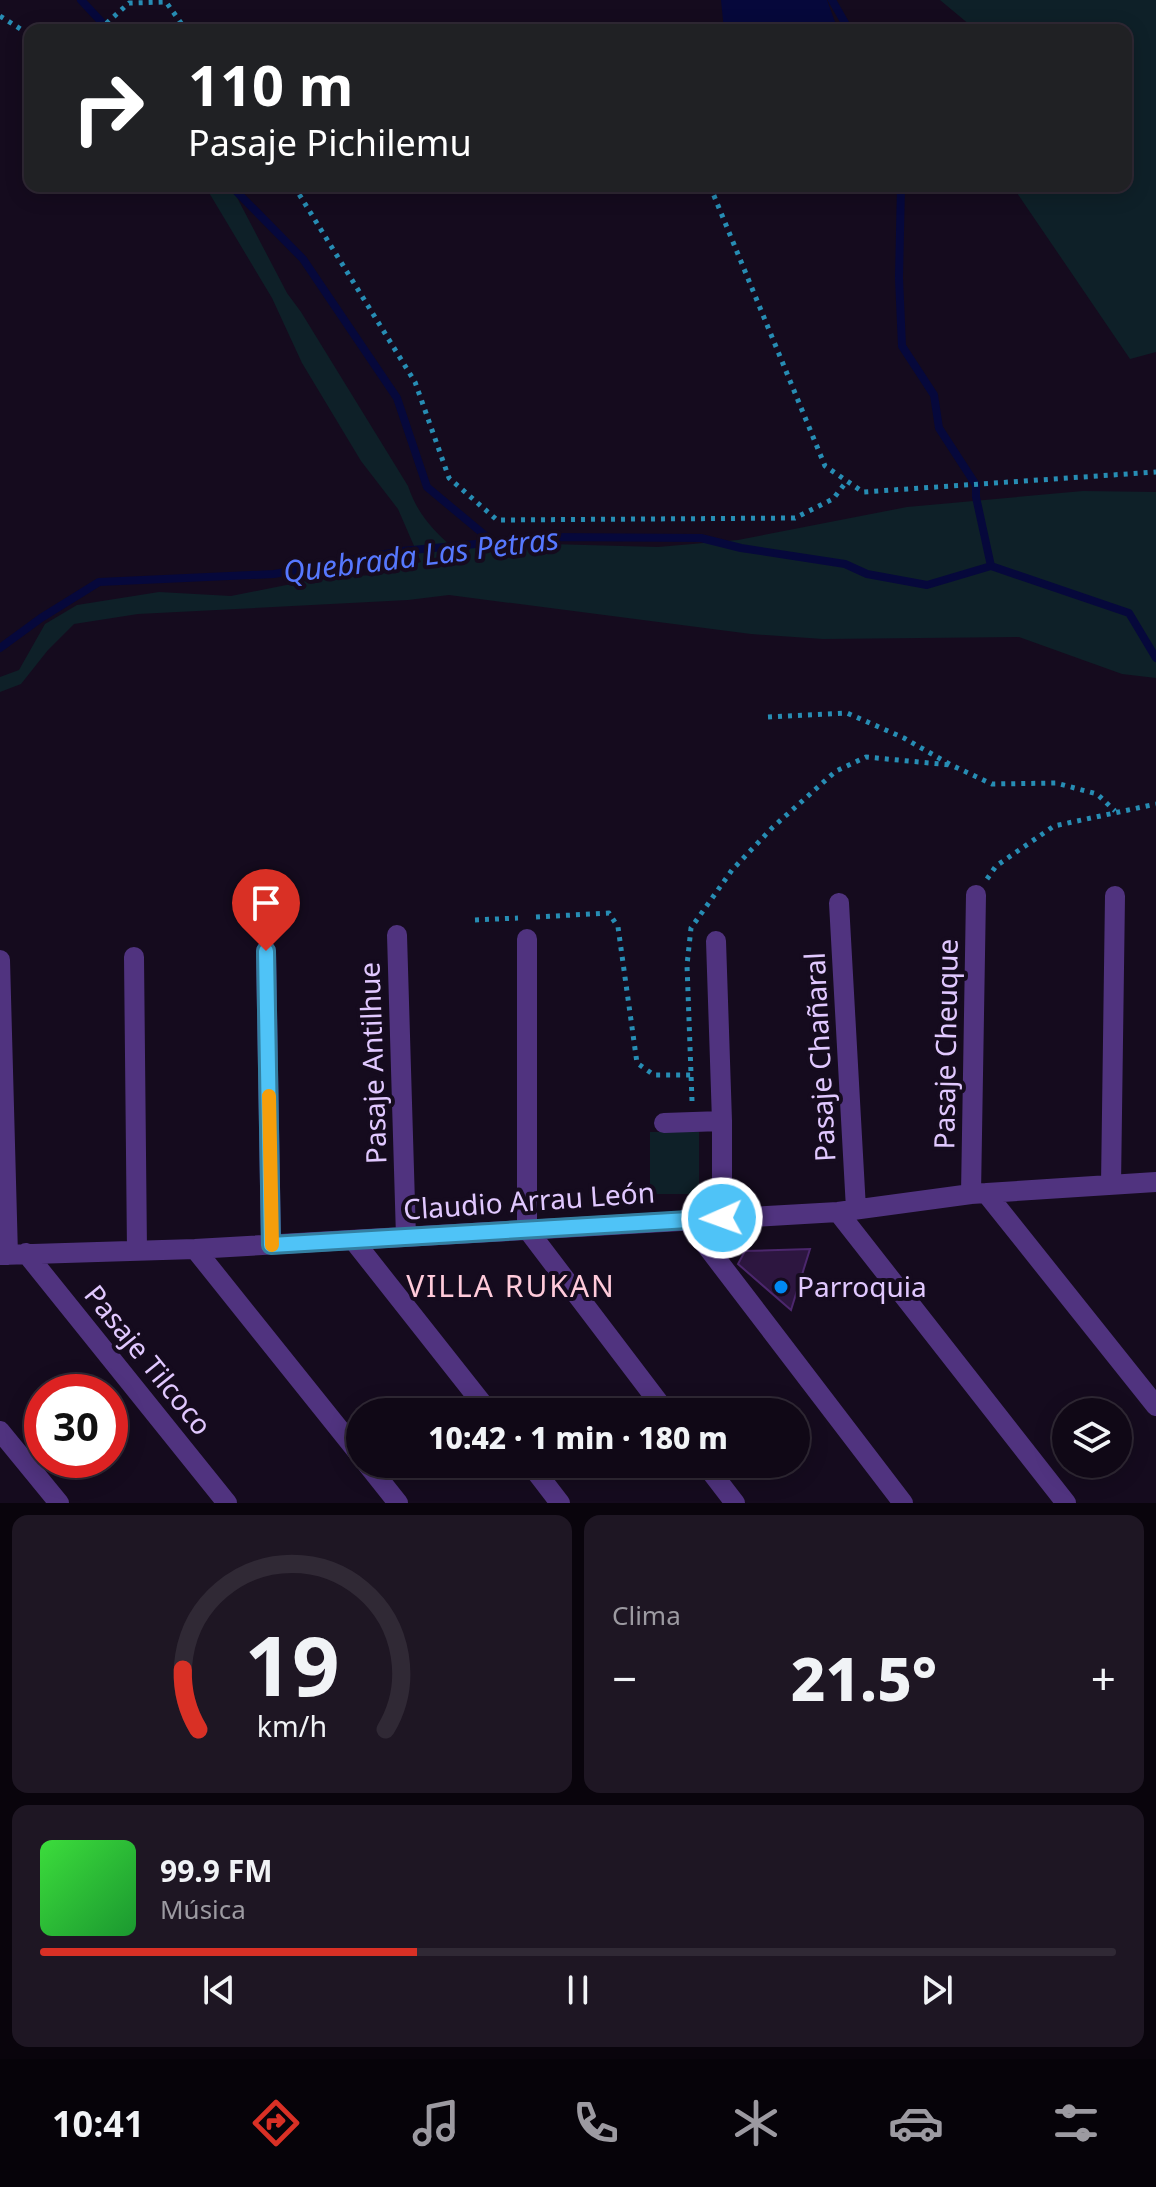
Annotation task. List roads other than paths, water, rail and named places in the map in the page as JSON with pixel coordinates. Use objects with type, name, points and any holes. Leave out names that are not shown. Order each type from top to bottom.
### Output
[{"type":"street","name":"Pasaje Cheuque","points":[[976,895],[979,1193]]},
{"type":"street","points":[[1111,1185],[1115,896]]},
{"type":"street","name":"Pasaje Chañaral","points":[[839,903],[847,1210]]},
{"type":"street","name":"Pasaje Antilhue","points":[[397,935],[406,1237]]},
{"type":"street","points":[[527,939],[527,1229],[655,1398]]},
{"type":"street","points":[[716,941],[722,1218]]},
{"type":"street","points":[[266,951],[271,1245]]},
{"type":"street","points":[[134,957],[137,1251]]},
{"type":"street","points":[[0,960],[11,1254]]},
{"type":"street","points":[[664,1123],[722,1121]]},
{"type":"street","name":"Claudio Arrau León","points":[[11,1254],[354,1241],[722,1218],[847,1210],[979,1193],[1156,1182]]},
{"type":"street","points":[[979,1193],[1156,1406]]},
{"type":"street","points":[[847,1210],[1066,1503]]},
{"type":"street","points":[[686,1219],[903,1503]]},
{"type":"street","points":[[354,1241],[478,1398]]},
{"type":"street","points":[[195,1249],[346,1438]]},
{"type":"street","name":"Pasaje Tilcoco","points":[[11,1254],[227,1503]]},
{"type":"street","points":[[0,1431],[59,1503]]},
{"type":"street","points":[[378,1478],[398,1503]]},
{"type":"street","points":[[541,1478],[560,1503]]},
{"type":"street","points":[[716,1478],[735,1503]]},
{"type":"waterway","points":[[81,0],[103,24]]},
{"type":"waterway","points":[[832,0],[846,24]]},
{"type":"waterway","points":[[237,192],[303,259],[397,398],[427,487],[493,542]]},
{"type":"waterway","points":[[901,192],[899,278],[902,346],[934,395],[939,428],[976,485],[991,566]]},
{"type":"waterway","name":"Quebrada Las Petras","points":[[0,648],[99,582],[274,574],[402,551],[548,537],[701,538],[741,548],[845,564],[867,574],[927,585],[991,566],[1129,613],[1156,658]]},
{"type":"place","name":"Parroquia","points":[[781,1287]]},
{"type":"district","name":"VILLA RUKAN","points":[[511,1287]]}]
